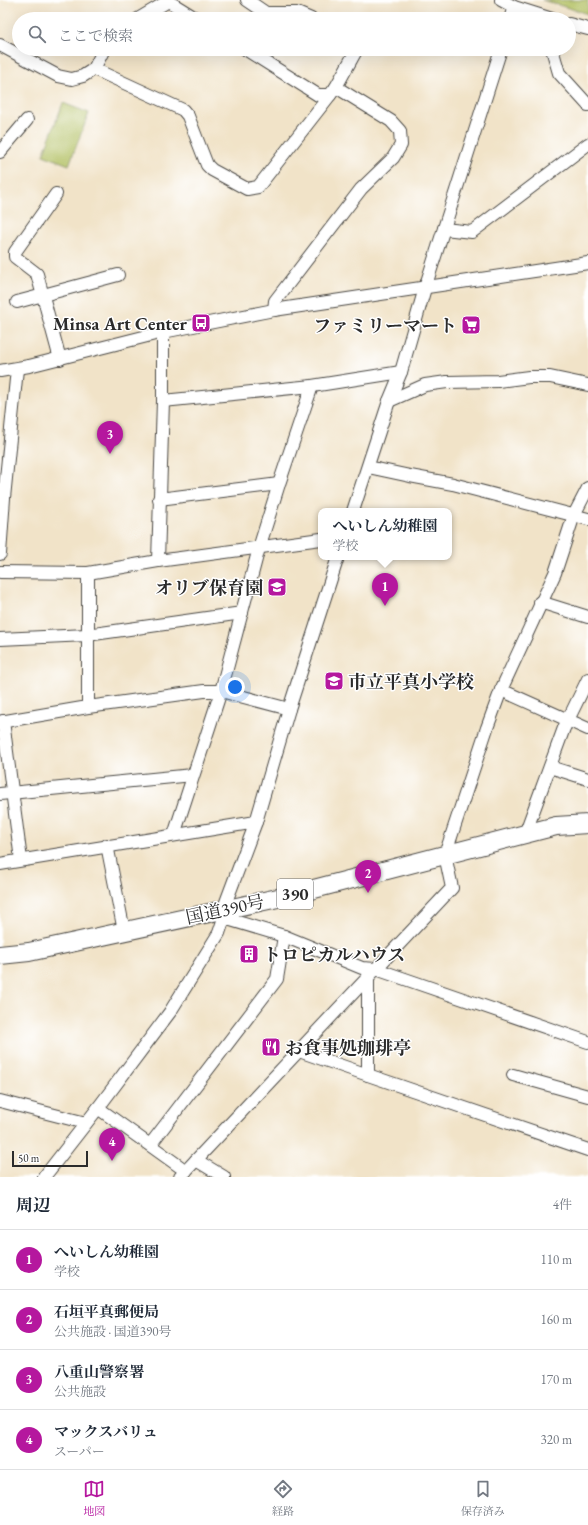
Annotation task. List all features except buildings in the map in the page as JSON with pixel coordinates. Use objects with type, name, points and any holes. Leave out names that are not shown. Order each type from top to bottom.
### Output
[{"type":"highway","name":"国道390号","points":[[0,956],[29,952],[124,931],[223,914],[556,826],[588,824]]},
{"type":"street","points":[[247,0],[265,12]]},
{"type":"street","points":[[501,0],[514,7],[530,12]]},
{"type":"street","points":[[150,12],[169,1],[186,12]]},
{"type":"street","points":[[512,12],[514,7]]},
{"type":"street","points":[[576,26],[588,29]]},
{"type":"street","points":[[0,45],[12,51]]},
{"type":"street","points":[[21,56],[58,76],[72,79],[83,76],[94,69],[100,56]]},
{"type":"street","points":[[256,56],[318,95],[333,91],[391,121],[400,131],[401,145],[393,158],[361,189],[275,301],[274,310]]},
{"type":"street","points":[[94,69],[183,110],[188,116],[207,164],[212,170],[247,189],[258,187],[333,91],[353,56]]},
{"type":"street","points":[[354,508],[389,401],[401,372],[425,288],[499,56]]},
{"type":"street","points":[[554,56],[559,73],[588,105]]},
{"type":"street","points":[[0,152],[27,120]]},
{"type":"street","points":[[444,229],[472,232],[588,144]]},
{"type":"street","points":[[56,194],[15,252],[15,257],[37,274],[60,359]]},
{"type":"street","points":[[0,371],[60,359],[163,332],[274,310],[588,263]]},
{"type":"street","points":[[17,302],[118,275]]},
{"type":"street","points":[[158,561],[163,401],[163,332]]},
{"type":"street","points":[[0,554],[5,436],[17,368]]},
{"type":"street","points":[[163,401],[312,386],[401,372]]},
{"type":"street","points":[[389,401],[425,385],[447,382],[498,381],[529,376],[550,377],[588,385]]},
{"type":"street","points":[[174,835],[221,691],[259,548],[312,386]]},
{"type":"street","points":[[368,467],[453,484],[588,519]]},
{"type":"street","points":[[160,499],[279,484]]},
{"type":"street","points":[[98,1108],[150,1146],[183,1174],[452,888],[445,855],[501,690],[540,602],[555,573],[574,516],[588,488]]},
{"type":"street","points":[[0,572],[88,573],[158,561],[318,539]]},
{"type":"street","points":[[44,1177],[170,1012],[219,933],[223,914],[256,822],[289,709],[337,560]]},
{"type":"street","points":[[88,573],[88,707]]},
{"type":"street","points":[[540,602],[588,617]]},
{"type":"street","points":[[0,639],[87,635],[242,613]]},
{"type":"street","points":[[525,834],[567,720],[588,679]]},
{"type":"street","points":[[501,690],[588,729]]},
{"type":"street","points":[[21,860],[2,721],[88,707],[204,691],[221,691],[289,709]]},
{"type":"street","points":[[550,767],[588,779]]},
{"type":"street","points":[[0,794],[193,774]]},
{"type":"street","points":[[0,864],[107,845],[256,822]]},
{"type":"street","points":[[107,845],[124,931]]},
{"type":"street","points":[[223,914],[284,936],[372,973],[588,1042]]},
{"type":"street","points":[[150,1146],[277,979],[284,936]]},
{"type":"street","points":[[368,1076],[372,973]]},
{"type":"street","points":[[299,1051],[368,1076],[588,1150]]},
{"type":"street","points":[[513,1075],[588,1096]]},
{"type":"street","points":[[0,1101],[86,1123]]},
{"type":"street","points":[[196,1160],[224,1177]]},
{"type":"green space","points":[[542,0],[588,0],[588,14]]},
{"type":"green space","points":[[63,103],[89,113],[69,165],[43,155]]},
{"type":"place","name":"Minsa Art Center","points":[[201,323]]},
{"type":"place","name":"ファミリーマート","points":[[471,325]]},
{"type":"place","name":"八重山警察署","points":[[110,454]]},
{"type":"place","name":"オリブ保育園","points":[[277,587]]},
{"type":"place","name":"へいしん幼稚園","points":[[385,606]]},
{"type":"place","name":"市立平真小学校","points":[[334,681]]},
{"type":"place","name":"石垣平真郵便局","points":[[368,893]]},
{"type":"place","name":"トロピカルハウス","points":[[249,954]]},
{"type":"place","name":"お食事処珈琲亭","points":[[271,1047]]},
{"type":"place","name":"マックスバリュ","points":[[112,1161]]}]
